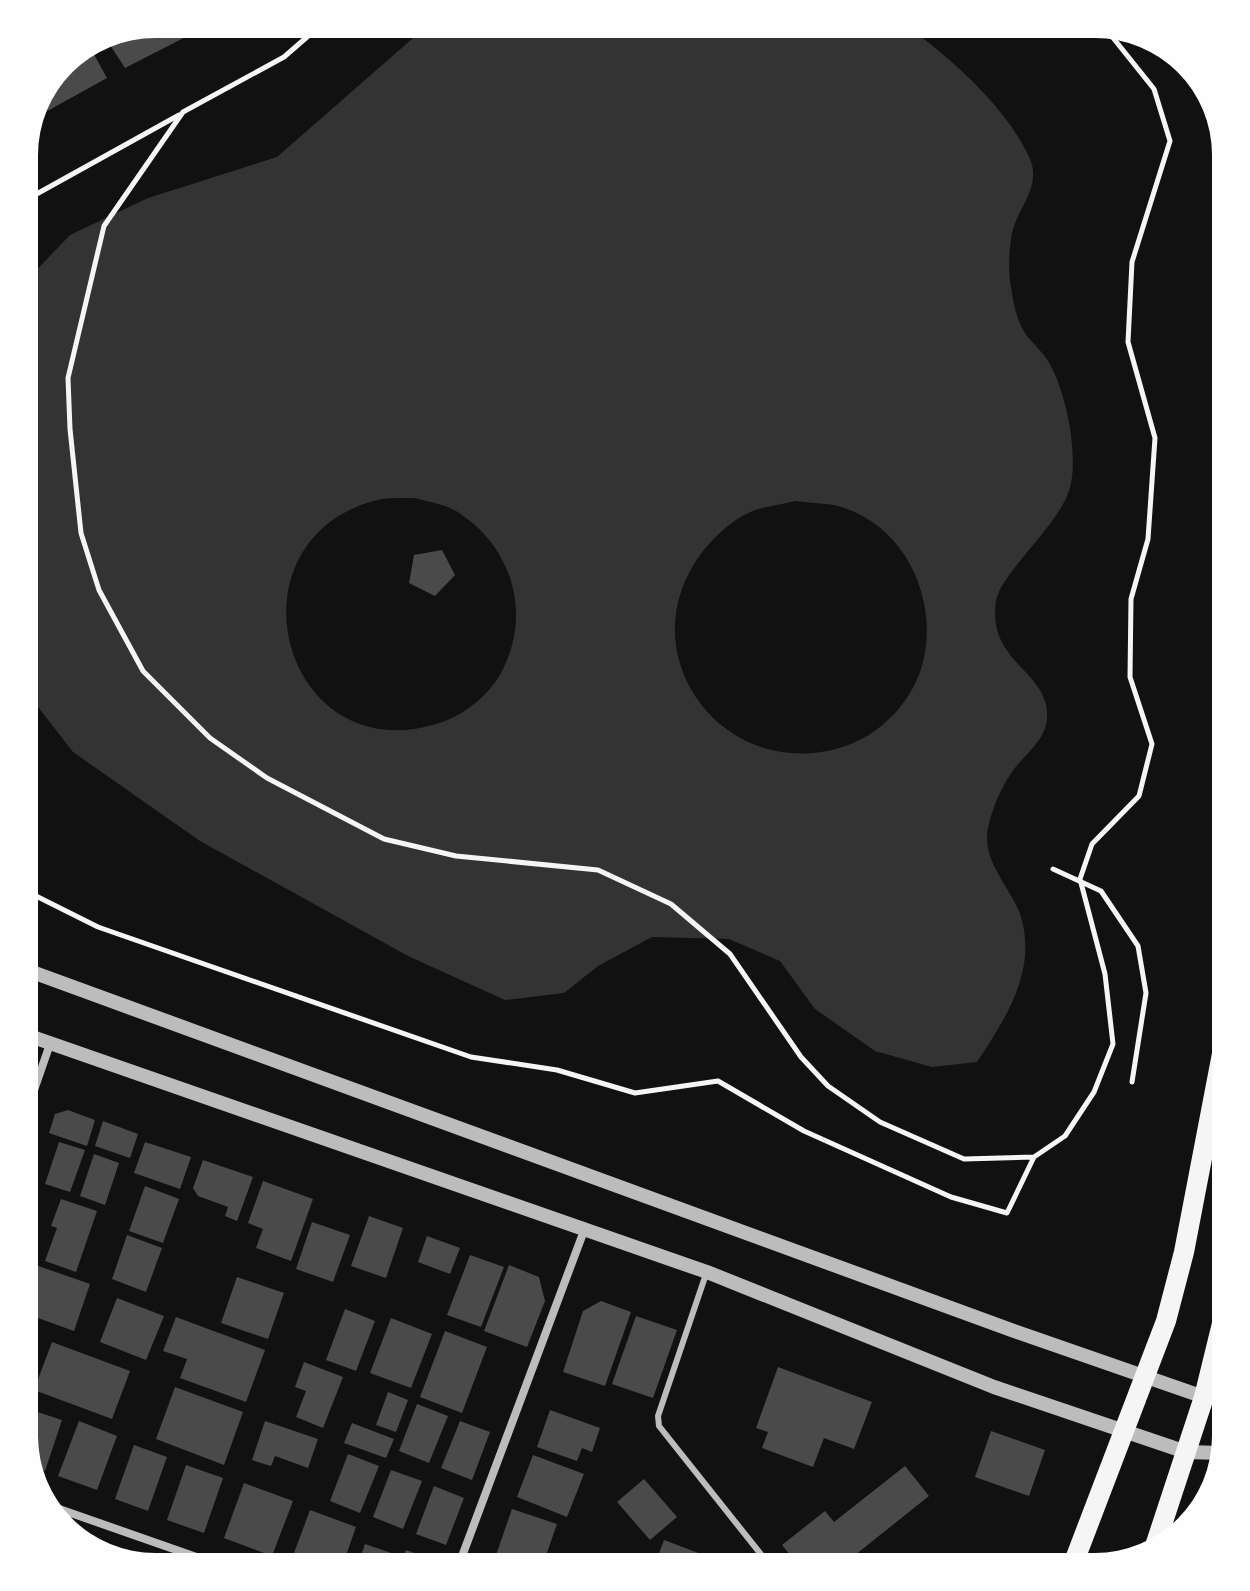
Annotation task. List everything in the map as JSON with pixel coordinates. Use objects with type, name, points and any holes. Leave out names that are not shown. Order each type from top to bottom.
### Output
[{"type":"main road","points":[[1078,1553],[1166,1321],[1184,1252],[1212,1106]]},
{"type":"main road","points":[[1159,1533],[1212,1364]]},
{"type":"street","points":[[38,974],[1146,1378],[1212,1397]]},
{"type":"street","points":[[38,1039],[707,1272],[958,1374],[1186,1452],[1211,1453]]},
{"type":"street","points":[[38,1079],[50,1044]]},
{"type":"street","points":[[463,1553],[585,1228]]},
{"type":"street","points":[[67,1512],[173,1553]]},
{"type":"lane","points":[[707,1272],[658,1416],[659,1426],[760,1553]]},
{"type":"path","points":[[38,193],[284,57],[306,38]]},
{"type":"path","points":[[38,897],[98,927],[471,1057],[557,1070],[635,1093],[718,1081],[804,1131],[951,1197],[1007,1213],[1034,1157],[1065,1136],[1094,1092],[1113,1044],[1105,974],[1080,879],[1092,844],[1139,796],[1152,744],[1130,677],[1131,599],[1148,539],[1155,438],[1128,342],[1132,262],[1170,141],[1154,89],[1114,40]]},
{"type":"path","points":[[183,112],[104,226],[68,378],[81,533],[99,590],[143,671],[210,738],[267,778],[384,839],[456,856],[598,870],[671,904],[730,954],[801,1057],[828,1086],[880,1122],[964,1159],[1034,1157]]},
{"type":"path","points":[[1053,869],[1101,891],[1138,946],[1146,993],[1132,1082]]},
{"type":"shaded area","points":[[413,38],[922,38],[976,84],[1020,140],[1033,169],[1031,188],[1011,239],[1010,281],[1022,328],[1055,374],[1069,424],[1073,461],[1069,491],[1063,505],[1007,577],[996,601],[1000,638],[1037,685],[1044,698],[1047,722],[1040,738],[1004,785],[988,828],[987,840],[993,863],[1021,917],[1025,956],[1022,975],[1008,1011],[977,1062],[932,1067],[875,1051],[815,1009],[780,961],[729,939],[652,937],[598,966],[564,993],[505,1000],[408,956],[200,841],[73,752],[38,707],[38,268],[70,235],[148,198],[277,157]],"holes":[[[415,498],[456,511],[475,525],[491,542],[511,581],[516,625],[503,669],[491,688],[474,704],[454,717],[433,725],[381,729],[339,714],[308,684],[290,645],[287,602],[298,560],[327,525],[373,501]],[[796,501],[838,506],[862,516],[883,530],[900,548],[913,569],[922,592],[926,617],[922,666],[911,691],[895,713],[863,738],[851,744],[807,754],[765,748],[730,731],[701,704],[682,671],[675,632],[681,591],[708,545],[747,513]]]},
{"type":"building","points":[[184,38],[125,68],[111,47],[132,40]]},
{"type":"building","points":[[95,55],[107,78],[47,111],[72,72],[90,58]]},
{"type":"building","points":[[442,550],[455,575],[435,596],[409,583],[414,555]]},
{"type":"building","points":[[68,1110],[95,1120],[87,1146],[49,1133],[55,1114]]},
{"type":"building","points":[[103,1121],[138,1134],[130,1158],[95,1146]]},
{"type":"building","points":[[59,1142],[85,1150],[70,1192],[45,1184]]},
{"type":"building","points":[[145,1142],[191,1157],[180,1189],[134,1173]]},
{"type":"building","points":[[94,1154],[119,1163],[105,1205],[80,1196]]},
{"type":"building","points":[[203,1160],[253,1177],[237,1221],[225,1216],[228,1207],[198,1196],[193,1188]]},
{"type":"building","points":[[263,1181],[313,1199],[291,1261],[256,1248],[263,1229],[248,1223]]},
{"type":"building","points":[[145,1186],[179,1199],[163,1243],[129,1231]]},
{"type":"building","points":[[61,1199],[97,1211],[76,1272],[45,1261],[57,1228],[51,1226]]},
{"type":"building","points":[[369,1216],[403,1228],[386,1278],[351,1266]]},
{"type":"building","points":[[312,1222],[350,1235],[333,1282],[296,1269]]},
{"type":"building","points":[[127,1235],[162,1248],[146,1292],[112,1279]]},
{"type":"building","points":[[427,1236],[460,1248],[450,1274],[418,1262]]},
{"type":"building","points":[[470,1255],[504,1267],[481,1327],[447,1315]]},
{"type":"building","points":[[509,1265],[539,1277],[545,1301],[527,1347],[484,1331]]},
{"type":"building","points":[[38,1266],[90,1284],[74,1331],[38,1318]]},
{"type":"building","points":[[237,1277],[284,1293],[268,1339],[221,1323]]},
{"type":"building","points":[[117,1298],[164,1316],[146,1360],[100,1342]]},
{"type":"building","points":[[601,1301],[631,1312],[605,1386],[563,1372],[583,1311]]},
{"type":"building","points":[[345,1309],[375,1321],[356,1371],[326,1360]]},
{"type":"building","points":[[636,1316],[677,1330],[653,1398],[612,1384]]},
{"type":"building","points":[[176,1317],[265,1350],[246,1402],[180,1378],[187,1359],[163,1351]]},
{"type":"building","points":[[391,1318],[432,1334],[411,1388],[370,1373]]},
{"type":"building","points":[[445,1331],[487,1347],[462,1413],[420,1397]]},
{"type":"building","points":[[52,1342],[130,1371],[112,1419],[38,1391],[38,1379]]},
{"type":"building","points":[[304,1362],[343,1377],[323,1428],[296,1417],[306,1391],[295,1387]]},
{"type":"building","points":[[778,1367],[872,1402],[854,1449],[824,1438],[813,1467],[762,1448],[768,1432],[756,1428]]},
{"type":"building","points":[[175,1387],[243,1412],[224,1465],[156,1439]]},
{"type":"building","points":[[388,1392],[408,1400],[396,1432],[376,1425]]},
{"type":"building","points":[[417,1404],[448,1416],[429,1463],[399,1451]]},
{"type":"building","points":[[550,1410],[600,1428],[592,1452],[582,1448],[577,1461],[537,1447]]},
{"type":"building","points":[[38,1412],[62,1420],[45,1471],[40,1459]]},
{"type":"building","points":[[79,1421],[117,1436],[97,1490],[58,1476]]},
{"type":"building","points":[[265,1421],[318,1439],[308,1468],[275,1456],[271,1466],[252,1460]]},
{"type":"building","points":[[460,1421],[490,1432],[472,1480],[441,1468]]},
{"type":"building","points":[[352,1423],[394,1439],[386,1458],[344,1443]]},
{"type":"building","points":[[991,1431],[1045,1450],[1029,1496],[975,1477]]},
{"type":"building","points":[[134,1445],[167,1457],[148,1511],[115,1499]]},
{"type":"building","points":[[348,1454],[379,1466],[360,1513],[330,1501]]},
{"type":"building","points":[[533,1455],[584,1474],[567,1517],[517,1497]]},
{"type":"building","points":[[186,1465],[223,1478],[204,1533],[167,1520]]},
{"type":"building","points":[[905,1466],[929,1496],[858,1553],[789,1553],[782,1545],[825,1511],[834,1522]]},
{"type":"building","points":[[391,1470],[422,1481],[403,1529],[373,1517]]},
{"type":"building","points":[[644,1479],[677,1517],[650,1540],[617,1502]]},
{"type":"building","points":[[244,1483],[293,1501],[273,1553],[264,1553],[224,1538]]},
{"type":"building","points":[[434,1486],[464,1498],[446,1545],[416,1534]]},
{"type":"building","points":[[512,1509],[557,1524],[547,1553],[497,1553]]},
{"type":"building","points":[[310,1510],[356,1527],[347,1553],[294,1553]]},
{"type":"building","points":[[664,1540],[698,1553],[659,1553]]},
{"type":"building","points":[[365,1544],[391,1553],[362,1553]]}]
